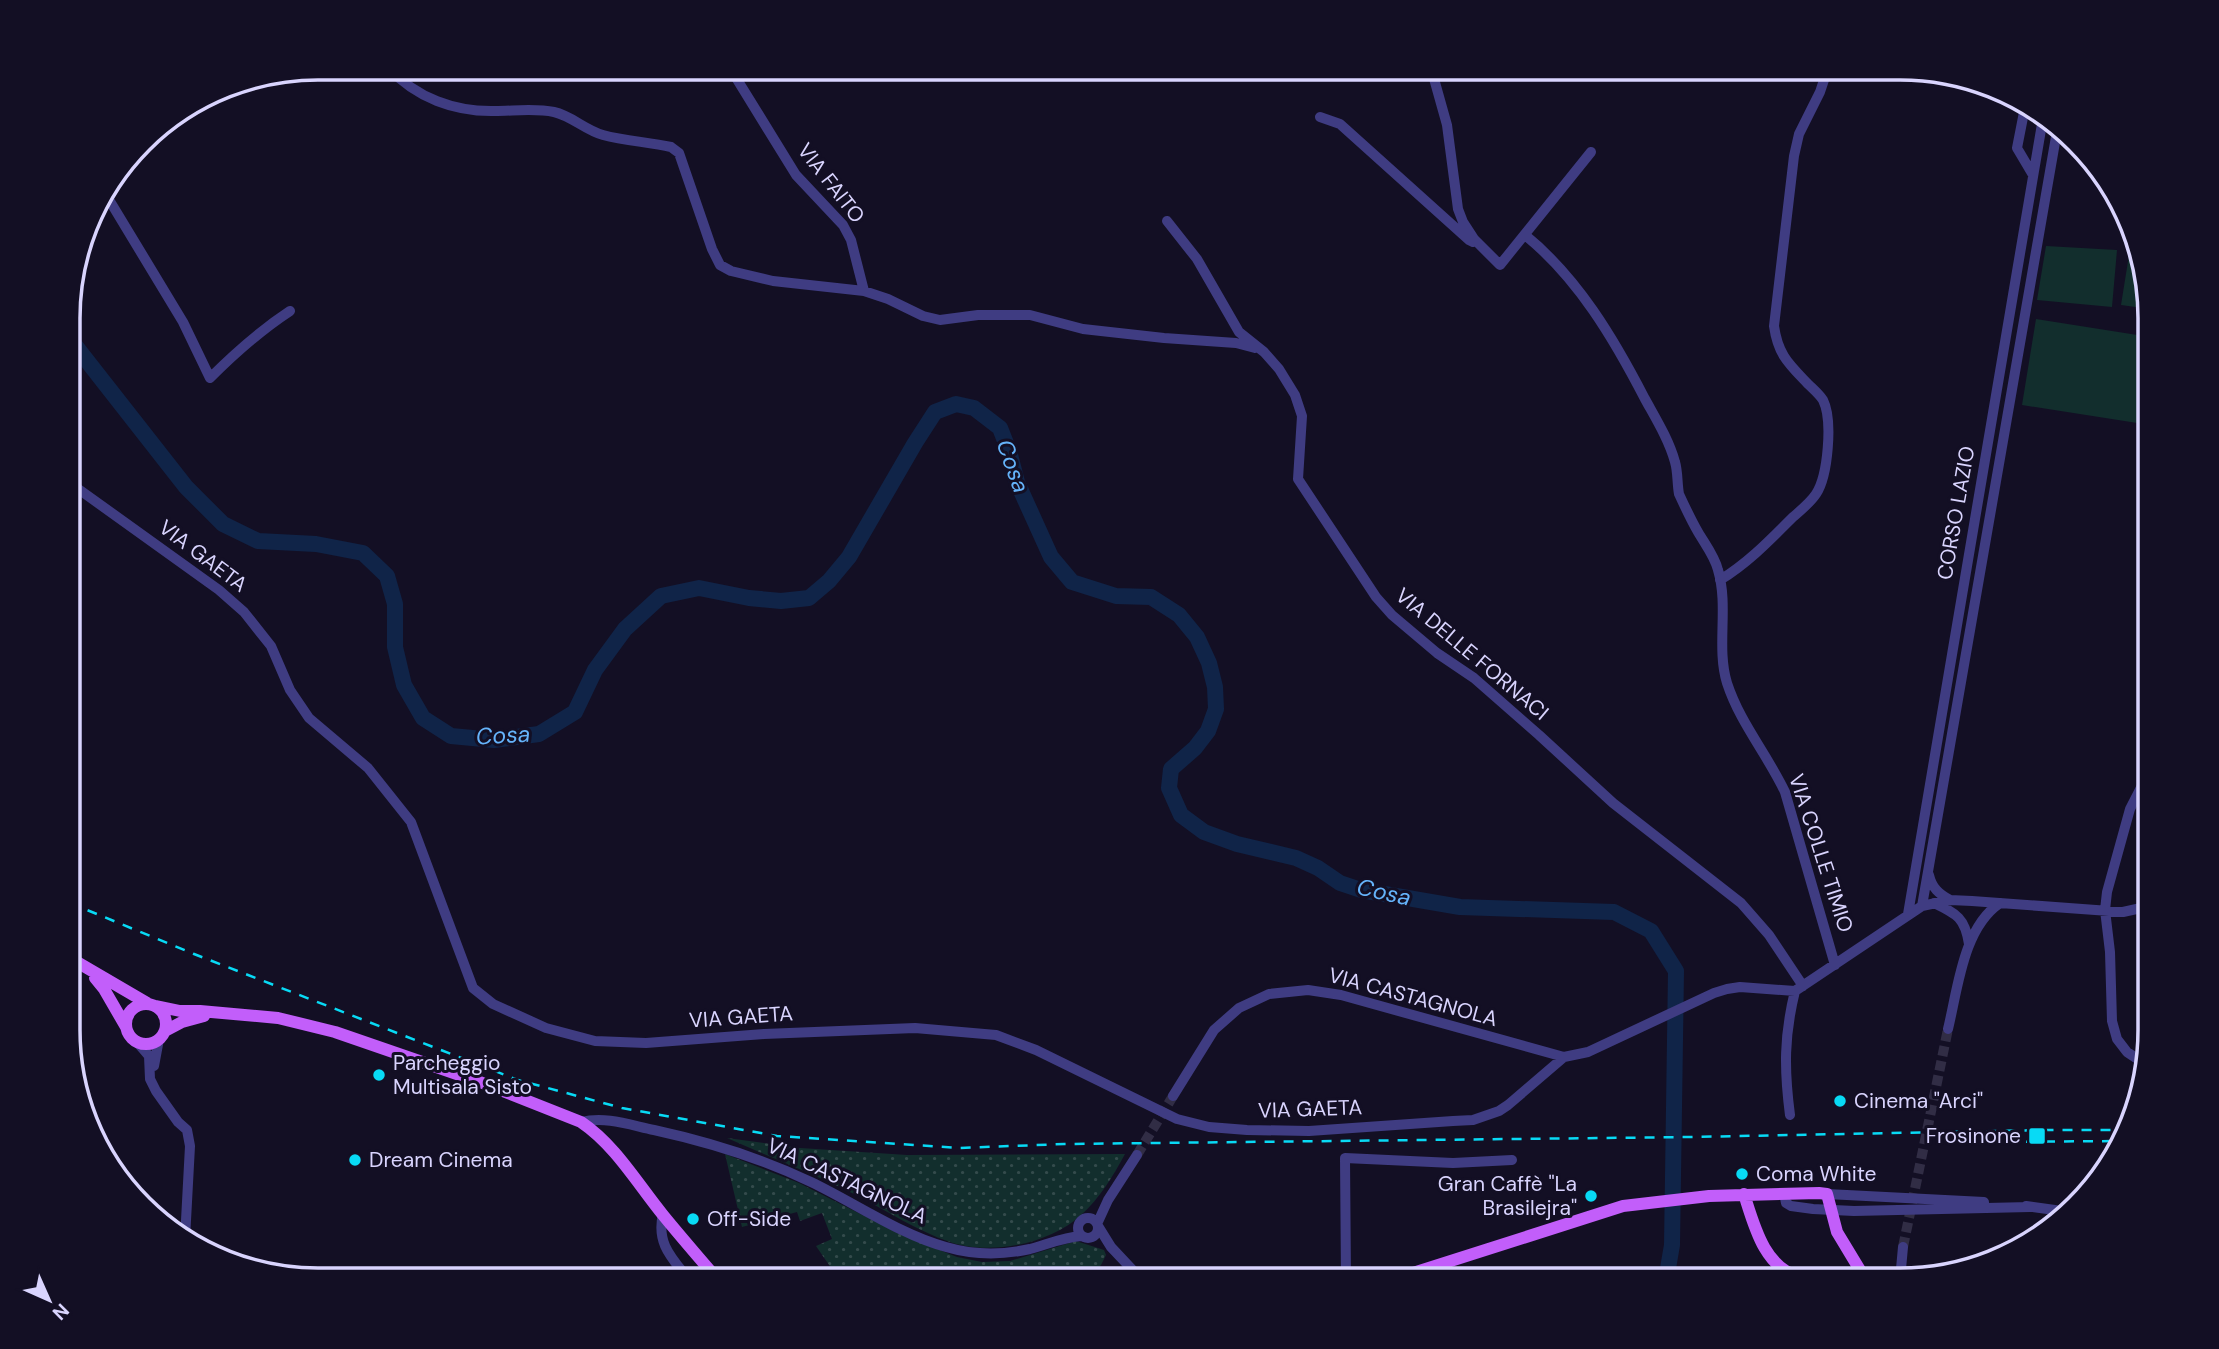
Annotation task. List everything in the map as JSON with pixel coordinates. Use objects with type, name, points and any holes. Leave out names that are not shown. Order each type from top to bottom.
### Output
[{"type":"main road","points":[[80,964],[164,1014],[162,1035]]},
{"type":"main road","points":[[86,967],[104,989],[131,1038],[137,1042],[148,1044],[182,1022],[218,1013]]},
{"type":"main road","points":[[125,1027],[125,1021],[135,1006],[151,1005],[180,1011],[278,1018],[335,1032],[433,1065],[581,1122],[609,1146],[708,1268]]},
{"type":"main road","points":[[1429,1268],[1623,1206],[1709,1196],[1784,1193],[1827,1194],[1842,1243],[1858,1268]]},
{"type":"main road","points":[[1744,1194],[1760,1240],[1770,1257],[1785,1268]]},
{"type":"street","points":[[404,80],[439,104],[472,111],[554,112],[572,118],[599,134],[671,147],[679,153],[712,249],[720,265],[731,271],[773,281],[864,291],[923,316],[940,320],[1030,315],[1083,329],[1236,343],[1259,348]]},
{"type":"street","name":"VIA FAITO","points":[[737,80],[796,175],[843,225],[850,240],[864,291]]},
{"type":"street","points":[[1434,80],[1447,125],[1458,209],[1477,243],[1500,265],[1591,152]]},
{"type":"street","points":[[1720,580],[1769,543],[1818,492],[1823,475],[1828,440],[1826,410],[1822,400],[1784,358],[1776,340],[1774,326],[1794,156],[1799,134],[1824,80]]},
{"type":"street","points":[[2023,114],[2017,148],[2033,175]]},
{"type":"street","points":[[1320,117],[1340,124],[1469,240],[1477,243]]},
{"type":"street","name":"CORSO LAZIO","points":[[1908,914],[2041,127]]},
{"type":"street","name":"CORSO LAZIO","points":[[1922,906],[2056,138]]},
{"type":"street","points":[[2054,147],[2060,142]]},
{"type":"street","points":[[111,202],[183,322],[209,378],[272,323],[290,311]]},
{"type":"street","name":"VIA DELLE FORNACI","points":[[1167,221],[1197,259],[1239,332],[1279,369],[1295,395],[1302,416],[1298,479],[1376,597],[1392,615],[1437,653],[1474,678],[1632,819],[1741,903],[1769,934],[1799,989]]},
{"type":"street","name":"VIA COLLE TIMIO","points":[[1525,235],[1563,273],[1593,309],[1624,358],[1671,449],[1679,494],[1718,569],[1726,680],[1748,731],[1785,792],[1835,965]]},
{"type":"street","name":"VIA GAETA","points":[[80,490],[219,590],[244,612],[271,646],[290,690],[309,718],[368,768],[411,822],[473,988],[493,1004],[546,1028],[595,1041],[646,1043],[764,1034],[915,1028],[996,1035],[1036,1050],[1177,1119],[1209,1127],[1309,1130],[1473,1120],[1508,1105],[1564,1057],[1588,1052],[1714,993],[1740,987],[1799,989]]},
{"type":"street","points":[[2136,1058],[2127,1052],[2117,1039],[2112,1021],[2110,952],[2105,910],[2107,892],[2130,808],[2138,793]]},
{"type":"street","points":[[1928,871],[1931,883],[1938,893],[1950,900]]},
{"type":"street","points":[[1790,1115],[1785,1066],[1786,1035],[1799,989],[1908,914],[1922,906],[1950,900],[2123,912],[2138,909]]},
{"type":"street","points":[[1969,944],[1964,922],[1972,901]]},
{"type":"street","points":[[1972,901],[1979,923]]},
{"type":"street","points":[[1934,903],[1964,922]]},
{"type":"street","points":[[1948,1030],[1969,944],[1979,923],[2001,903]]},
{"type":"street","name":"VIA CASTAGNOLA","points":[[1173,1096],[1214,1030],[1239,1008],[1269,994],[1295,991],[1308,990],[1341,995],[1564,1057]]},
{"type":"street","points":[[156,1091],[153,1070],[162,1035]]},
{"type":"street","points":[[137,1042],[149,1056],[150,1079],[156,1091],[187,1130],[190,1146],[186,1228]]},
{"type":"street","name":"VIA CASTAGNOLA","points":[[581,1122],[607,1119],[721,1146],[810,1181],[906,1231],[945,1247],[978,1253],[1013,1252],[1057,1240]]},
{"type":"street","points":[[1057,1240],[1096,1234],[1108,1200],[1137,1155]]},
{"type":"street","points":[[1346,1268],[1345,1158],[1454,1163],[1512,1160]]},
{"type":"street","points":[[1784,1193],[1786,1203],[1791,1206],[1834,1210],[2030,1207]]},
{"type":"street","points":[[1827,1194],[1952,1199],[2056,1210]]},
{"type":"street","points":[[1057,1240],[1108,1200]]},
{"type":"street","points":[[663,1214],[661,1239],[681,1268]]},
{"type":"street","points":[[1083,1221],[1093,1219],[1111,1247],[1131,1268]]},
{"type":"street","points":[[1083,1221],[1079,1230],[1085,1237],[1111,1247]]},
{"type":"street","points":[[1901,1268],[1903,1247]]},
{"type":"green space","points":[[2046,246],[2117,250],[2112,307],[2037,300]]},
{"type":"green space","points":[[2129,255],[2138,307],[2121,305]]},
{"type":"green space","points":[[2036,319],[2138,335],[2138,423],[2022,405]]},
{"type":"green space","points":[[727,1138],[800,1148],[907,1155],[1125,1154],[1100,1194],[1068,1225],[1019,1245],[983,1248],[938,1237],[838,1186]]},
{"type":"green space","points":[[725,1154],[799,1183],[902,1235],[957,1257],[982,1262],[1010,1261],[1076,1241],[1104,1250],[1106,1255],[1098,1268],[831,1268],[816,1246],[832,1239],[822,1213],[800,1221],[797,1212],[742,1227]]},
{"type":"waterway","name":"Cosa","points":[[80,352],[186,487],[223,524],[258,541],[316,544],[363,553],[387,576],[395,604],[395,647],[404,685],[423,718],[451,736],[494,740],[539,734],[575,712],[595,670],[625,629],[661,596],[699,588],[781,601],[809,598],[829,581],[849,557],[935,412],[956,404],[974,408],[1000,428],[1017,482],[1051,557],[1072,582],[1116,596],[1151,597],[1179,615],[1197,637],[1209,663],[1215,687],[1216,709],[1208,731],[1195,748],[1171,769],[1169,788],[1181,815],[1204,832],[1237,844],[1296,858],[1318,868],[1340,883],[1361,890],[1460,907],[1614,912],[1651,931],[1676,971],[1672,1245],[1668,1268]]},
{"type":"tunnel","points":[[1903,1247],[1948,1029]]},
{"type":"tunnel","points":[[1137,1155],[1173,1096]]},
{"type":"railway","points":[[80,907],[518,1080],[622,1108],[777,1136],[959,1148],[1064,1144],[2116,1130]]},
{"type":"railway","points":[[1969,1142],[2111,1141]]},
{"type":"place","name":"Parcheggio Multisala Sisto","points":[[379,1075]]},
{"type":"place","name":"Cinema \"Arci\"","points":[[1840,1101]]},
{"type":"place","name":"Frosinone","points":[[2037,1136]]},
{"type":"place","name":"Dream Cinema","points":[[355,1160]]},
{"type":"place","name":"Coma White","points":[[1742,1174]]},
{"type":"place","name":"Gran Caffè \"La Brasilejra\"","points":[[1591,1196]]},
{"type":"place","name":"Off-Side","points":[[693,1219]]}]
